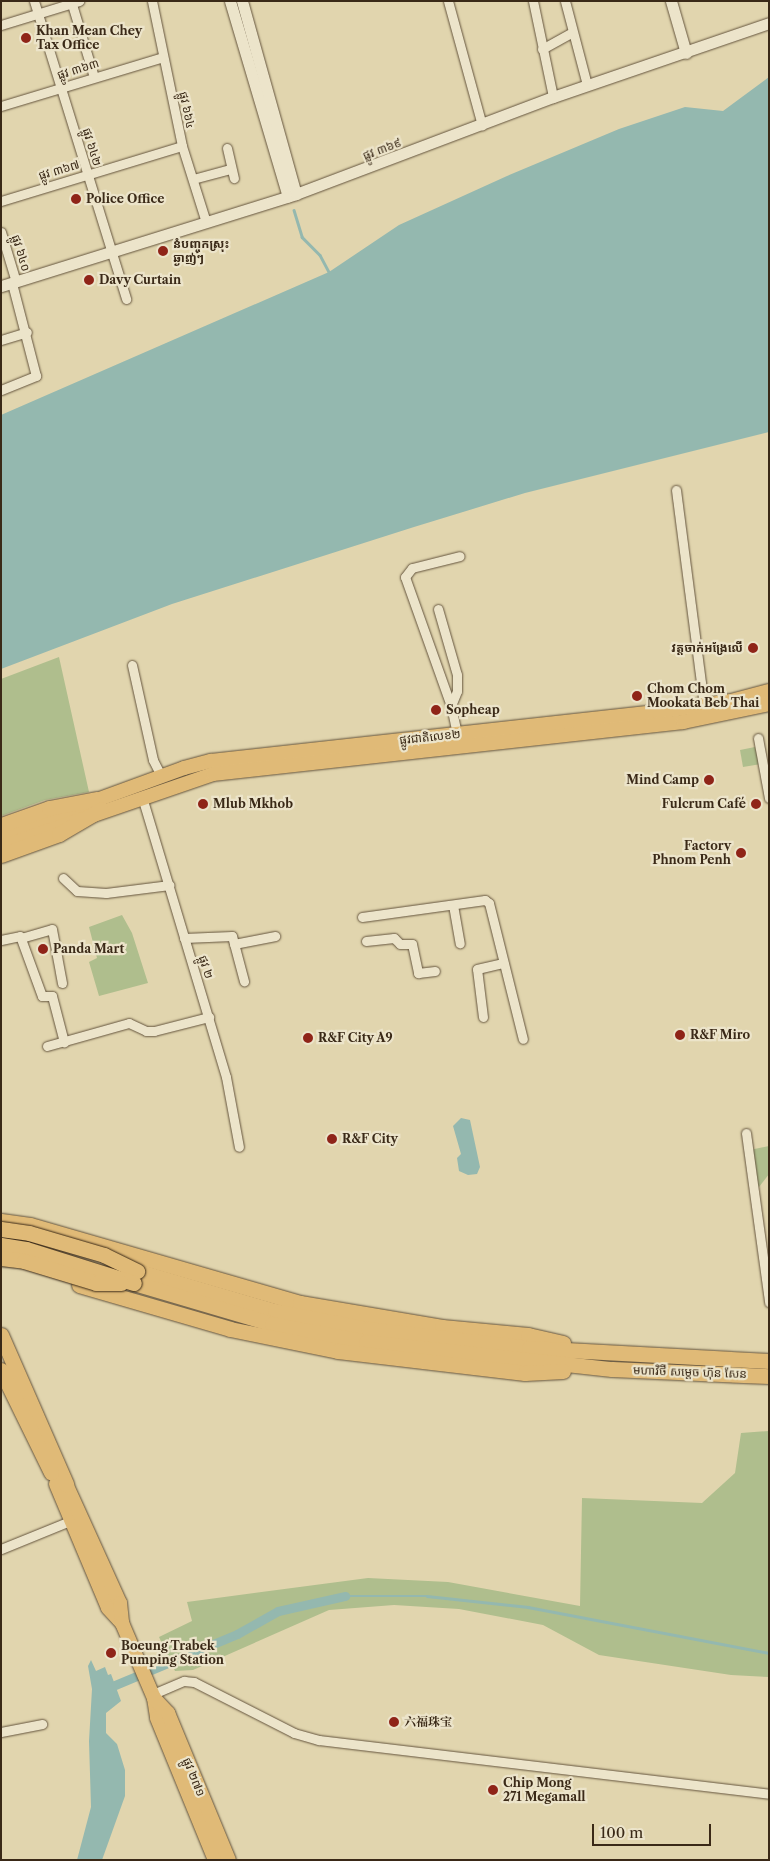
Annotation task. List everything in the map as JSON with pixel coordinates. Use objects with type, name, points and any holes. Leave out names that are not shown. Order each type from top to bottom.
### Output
[{"type":"highway","points":[[1,825],[49,808],[98,805]]},
{"type":"highway","points":[[1,855],[59,834],[98,805]]},
{"type":"highway","points":[[1,1221],[30,1225],[131,1280]]},
{"type":"highway","points":[[1,1229],[29,1233],[104,1255],[131,1280]]},
{"type":"highway","points":[[1,1237],[131,1280]]},
{"type":"highway","points":[[1,1245],[26,1249],[131,1280],[272,1324],[364,1356],[494,1351],[528,1335],[612,1362]]},
{"type":"highway","points":[[1,1251],[98,1277],[131,1280]]},
{"type":"highway","points":[[1,1258],[24,1261],[96,1283],[131,1280]]},
{"type":"highway","points":[[1,1265],[131,1280],[324,1308],[494,1351]]},
{"type":"highway","points":[[272,1324],[368,1329],[494,1351],[612,1362]]},
{"type":"highway","points":[[1,1335],[61,1484]]},
{"type":"highway","points":[[1,1353],[6,1373],[45,1460],[61,1484]]},
{"type":"highway","name":"មហាវិថី សម្តេច ហ៊ុន សែន","points":[[612,1362],[769,1361]]},
{"type":"highway","name":"មហាវិថី សម្តេច ហ៊ុន សែន","points":[[612,1362],[769,1376]]},
{"type":"main road","points":[[230,1],[292,195]]},
{"type":"main road","points":[[242,1],[292,195]]},
{"type":"main road","points":[[671,1],[686,53]]},
{"type":"main road","name":"ផ្លូវ ៣៦៩","points":[[10,284],[292,195],[553,97],[769,23]]},
{"type":"main road","name":"ផ្លូវជាតិលេខ២","points":[[659,718],[769,691]]},
{"type":"main road","name":"ផ្លូវជាតិលេខ២","points":[[98,805],[142,797],[213,774],[526,733],[659,718],[723,715],[769,704]]},
{"type":"main road","name":"ផ្លូវជាតិលេខ២","points":[[98,805],[161,776],[211,761],[456,734],[526,733]]},
{"type":"main road","points":[[1,847],[49,823],[98,805]]},
{"type":"main road","points":[[1,834],[49,823]]},
{"type":"main road","name":"ផ្លូវ ២៧១","points":[[61,1484],[76,1518],[120,1603],[122,1623],[153,1694],[168,1713],[229,1860]]},
{"type":"main road","name":"ផ្លូវ ២៧១","points":[[153,1694],[156,1718],[215,1860]]},
{"type":"street","name":"ផ្លូវ ៦៤២","points":[[34,1],[126,299]]},
{"type":"street","name":"ផ្លូវ ៦៦៤","points":[[152,1],[182,146],[206,222]]},
{"type":"street","points":[[448,1],[482,125]]},
{"type":"street","points":[[533,1],[553,97]]},
{"type":"street","points":[[565,1],[587,85]]},
{"type":"street","points":[[1,25],[74,2],[94,77]]},
{"type":"street","points":[[542,49],[572,33]]},
{"type":"street","name":"ផ្លូវ ៣៦៣","points":[[1,106],[163,57]]},
{"type":"street","name":"ផ្លូវ ៣៦៧","points":[[1,201],[182,146]]},
{"type":"street","points":[[193,179],[233,173],[227,148]]},
{"type":"street","name":"ផ្លូវ ៦៤០","points":[[1,232],[10,284],[27,332],[36,376],[1,390]]},
{"type":"street","points":[[1,340],[27,332]]},
{"type":"street","points":[[676,490],[704,706]]},
{"type":"street","points":[[456,734],[451,706],[405,577],[412,568],[460,556]]},
{"type":"street","points":[[438,609],[456,675],[457,691],[451,706]]},
{"type":"street","points":[[132,665],[153,760],[161,776]]},
{"type":"street","points":[[758,738],[769,798]]},
{"type":"street","name":"ផ្លូវ ២","points":[[142,797],[170,885],[226,1077],[239,1147]]},
{"type":"street","points":[[63,878],[77,891],[106,893],[170,885]]},
{"type":"street","points":[[362,917],[485,900],[489,903],[523,1039]]},
{"type":"street","points":[[453,905],[460,943]]},
{"type":"street","points":[[1,940],[19,936],[21,938],[52,929],[62,983]]},
{"type":"street","points":[[184,938],[231,936],[244,981]]},
{"type":"street","points":[[234,944],[275,936]]},
{"type":"street","points":[[21,938],[42,996],[52,996],[64,1042]]},
{"type":"street","points":[[366,941],[394,938],[400,944],[412,944],[418,972],[435,971]]},
{"type":"street","points":[[483,1017],[477,969],[503,964]]},
{"type":"street","points":[[47,1046],[129,1023],[146,1031],[154,1031],[209,1017]]},
{"type":"street","points":[[746,1133],[769,1302]]},
{"type":"street","points":[[1,1550],[76,1518]]},
{"type":"street","points":[[153,1694],[184,1680],[194,1682],[294,1733],[319,1740],[769,1794]]},
{"type":"street","points":[[1,1732],[42,1724]]},
{"type":"green space","points":[[59,657],[89,792],[45,800],[1,816],[1,679]]},
{"type":"green space","points":[[755,747],[761,764],[743,767],[740,750]]},
{"type":"green space","points":[[122,915],[132,933],[148,983],[99,996],[89,962],[97,958],[89,927]]},
{"type":"green space","points":[[769,1146],[769,1174],[756,1191],[745,1151]]},
{"type":"green space","points":[[769,1431],[769,1677],[731,1675],[599,1655],[543,1625],[459,1609],[394,1605],[329,1610],[193,1670],[175,1671],[159,1637],[192,1621],[187,1602],[368,1578],[448,1582],[580,1606],[582,1498],[702,1503],[735,1473],[741,1433]]},
{"type":"water","points":[[769,77],[769,432],[525,493],[414,527],[172,604],[1,669],[1,415],[329,272],[399,225],[507,176],[619,129],[685,107],[723,111]]},
{"type":"water","points":[[461,1118],[470,1120],[480,1167],[477,1174],[468,1175],[459,1171],[457,1158],[461,1154],[453,1126]]},
{"type":"water","points":[[91,1660],[96,1671],[105,1667],[108,1675],[111,1674],[121,1701],[106,1713],[106,1733],[117,1744],[125,1770],[125,1796],[102,1860],[77,1860],[91,1807],[89,1741],[92,1689],[88,1666]]},
{"type":"waterway","points":[[294,210],[302,237],[320,255],[329,272]]},
{"type":"waterway","points":[[345,1596],[427,1596],[528,1607],[769,1653]]},
{"type":"waterway","points":[[115,1685],[237,1634],[278,1611],[345,1596]]},
{"type":"place","name":"Khan Mean Chey Tax Office","points":[[26,38]]},
{"type":"place","name":"Police Office","points":[[76,199]]},
{"type":"place","name":"នំបញ្ចុកស្រុះ ឆ្ងាញ់ៗ","points":[[163,251]]},
{"type":"place","name":"Davy Curtain","points":[[89,280]]},
{"type":"place","name":"វត្តចាក់អង្រែលើ","points":[[753,648]]},
{"type":"place","name":"Chom Chom Mookata Beb Thai","points":[[637,696]]},
{"type":"place","name":"Sopheap","points":[[436,710]]},
{"type":"place","name":"Mind Camp","points":[[709,780]]},
{"type":"place","name":"Mlub Mkhob","points":[[203,804]]},
{"type":"place","name":"Fulcrum Café","points":[[756,804]]},
{"type":"place","name":"Factory Phnom Penh","points":[[741,853]]},
{"type":"place","name":"Panda Mart","points":[[43,949]]},
{"type":"place","name":"R&F Miro","points":[[680,1035]]},
{"type":"place","name":"R&F City A9","points":[[308,1038]]},
{"type":"place","name":"R&F City","points":[[332,1139]]},
{"type":"place","name":"Boeung Trabek Pumping Station","points":[[111,1653]]},
{"type":"place","name":"六福珠宝","points":[[394,1722]]},
{"type":"place","name":"Chip Mong 271 Megamall","points":[[493,1790]]}]
